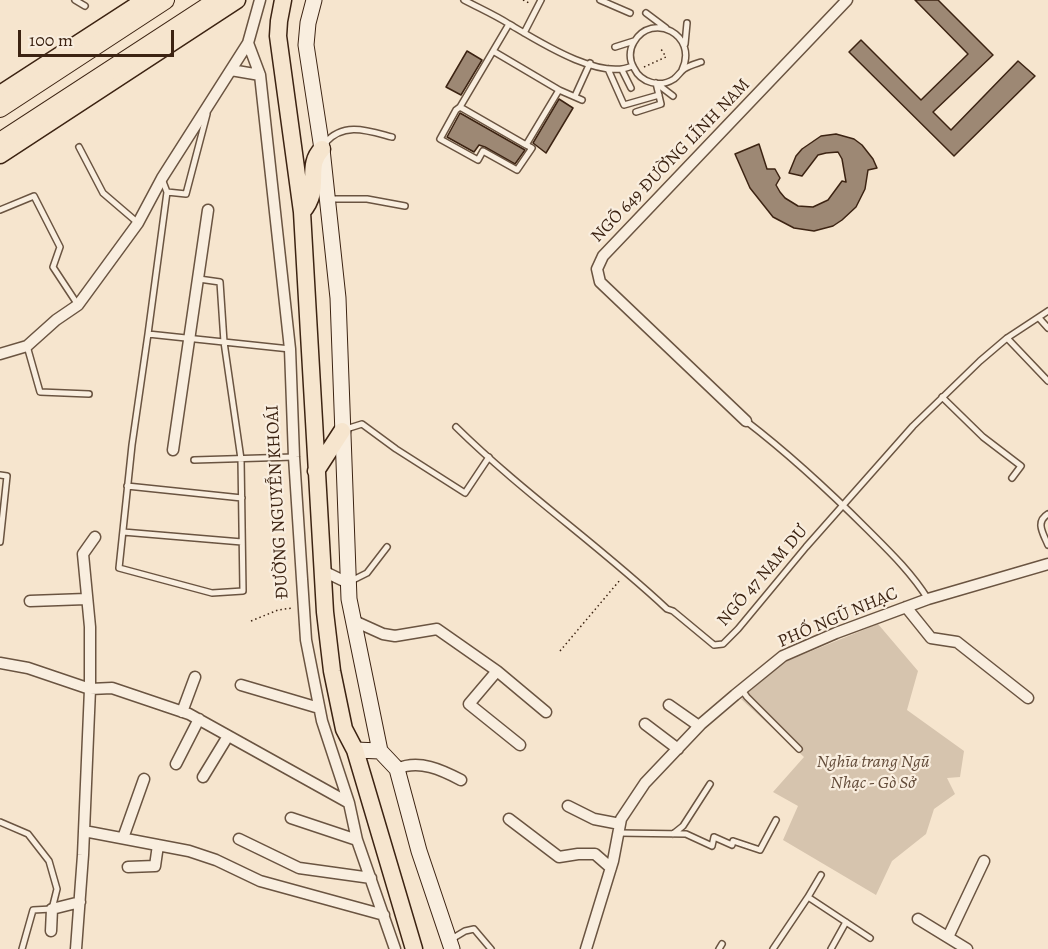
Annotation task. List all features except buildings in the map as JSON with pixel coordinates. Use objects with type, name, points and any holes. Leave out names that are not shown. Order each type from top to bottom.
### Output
[{"type":"highway","points":[[0,108],[165,0]]},
{"type":"highway","points":[[0,142],[218,0]]},
{"type":"main road","points":[[0,94],[143,0]]},
{"type":"main road","points":[[0,155],[237,0]]},
{"type":"main road","points":[[283,0],[278,36],[302,212],[321,570],[332,671],[344,729],[355,750],[414,949]]},
{"type":"main road","points":[[302,212],[309,204],[313,194],[314,162],[316,155],[322,149]]},
{"type":"main road","points":[[316,471],[342,431]]},
{"type":"street","points":[[0,354],[27,346],[56,320],[78,305],[138,223],[162,178],[248,44],[260,0]]},
{"type":"street","points":[[314,0],[308,23],[306,45],[322,149],[338,298],[348,583],[352,620],[380,751],[397,769],[419,851],[450,945]]},
{"type":"street","name":"NGÕ 649 ĐƯỜNG LĨNH NAM","points":[[746,422],[600,282],[597,270],[603,256],[847,0]]},
{"type":"street","name":"ĐƯỜNG NGUYỄN KHOÁI","points":[[248,44],[260,75],[290,350],[302,607],[306,640],[322,721],[349,803],[357,840],[395,949]]},
{"type":"street","points":[[231,70],[260,75]]},
{"type":"street","points":[[173,450],[208,210]]},
{"type":"street","points":[[76,949],[90,689],[90,627],[83,554],[95,537]]},
{"type":"street","name":"PHỐ NGŨ NHẠC","points":[[586,949],[611,868],[621,819],[645,783],[699,726],[742,690],[783,656],[846,629],[928,599],[1048,564]]},
{"type":"street","points":[[321,570],[348,583]]},
{"type":"street","points":[[30,601],[86,599]]},
{"type":"street","points":[[906,607],[930,638],[957,642],[1028,698]]},
{"type":"street","points":[[352,620],[383,634],[395,636],[437,629],[496,671],[546,712]]},
{"type":"street","points":[[0,663],[28,668],[90,689],[112,688],[182,712],[199,719],[349,803]]},
{"type":"street","points":[[496,671],[470,704],[519,745]]},
{"type":"street","points":[[182,712],[195,677]]},
{"type":"street","points":[[241,685],[319,708]]},
{"type":"street","points":[[669,705],[699,726]]},
{"type":"street","points":[[176,764],[199,719]]},
{"type":"street","points":[[645,724],[678,749]]},
{"type":"street","points":[[202,777],[228,736]]},
{"type":"street","points":[[355,750],[380,751]]},
{"type":"street","points":[[397,769],[404,765],[419,765],[440,769],[461,780]]},
{"type":"street","points":[[123,838],[144,779]]},
{"type":"street","points":[[568,806],[619,828]]},
{"type":"street","points":[[291,818],[357,840]]},
{"type":"street","points":[[509,819],[559,857],[595,854],[611,868]]},
{"type":"street","points":[[84,831],[189,850],[260,880],[384,915]]},
{"type":"street","points":[[239,839],[299,867],[371,878]]},
{"type":"street","points":[[128,867],[155,866],[158,844]]},
{"type":"street","points":[[948,937],[984,861]]},
{"type":"street","points":[[51,931],[52,909],[80,902]]},
{"type":"street","points":[[918,919],[967,949]]},
{"type":"lane","points":[[75,0],[86,6]]},
{"type":"lane","points":[[464,0],[572,58],[609,69],[634,68]]},
{"type":"lane","points":[[524,33],[541,0]]},
{"type":"lane","points":[[600,0],[630,13]]},
{"type":"lane","points":[[646,13],[678,35],[685,46]]},
{"type":"lane","points":[[682,70],[686,58],[687,23]]},
{"type":"lane","points":[[460,107],[532,148],[517,170],[483,151],[478,160],[440,139],[509,24]]},
{"type":"lane","points":[[667,29],[649,29],[634,41],[630,53],[634,68],[644,80],[656,83],[668,82],[682,70],[701,62]]},
{"type":"lane","points":[[615,47],[634,41]]},
{"type":"lane","points":[[493,51],[559,90],[582,100]]},
{"type":"lane","points":[[575,96],[590,63]]},
{"type":"lane","points":[[609,69],[624,105],[659,95]]},
{"type":"lane","points":[[622,70],[631,88]]},
{"type":"lane","points":[[636,112],[661,104],[656,83]]},
{"type":"lane","points":[[656,83],[673,96]]},
{"type":"lane","points":[[526,145],[559,90]]},
{"type":"lane","points":[[167,192],[186,194],[209,107]]},
{"type":"lane","points":[[322,149],[326,140],[346,129],[361,129],[392,137]]},
{"type":"lane","points":[[79,147],[104,193],[138,223]]},
{"type":"lane","points":[[162,178],[167,192],[127,486],[119,568],[212,593],[243,591],[241,459],[224,342],[220,282],[199,279]]},
{"type":"lane","points":[[0,210],[34,196],[60,247],[53,267],[78,305]]},
{"type":"lane","points":[[327,199],[367,199],[405,206]]},
{"type":"lane","name":"NGÕ 47 NAM DƯ","points":[[456,427],[667,609],[673,611],[714,645],[723,644],[844,506],[886,454],[942,397],[1007,338],[1048,311]]},
{"type":"lane","points":[[1039,318],[1048,327]]},
{"type":"lane","points":[[148,334],[290,350]]},
{"type":"lane","points":[[1007,338],[1048,381]]},
{"type":"lane","points":[[27,346],[40,392],[89,394]]},
{"type":"lane","points":[[942,397],[983,437],[1021,466],[1012,478]]},
{"type":"lane","points":[[746,422],[776,444],[844,506],[907,570],[928,599]]},
{"type":"lane","points":[[342,431],[362,424],[396,449],[465,493],[489,457]]},
{"type":"lane","points":[[194,460],[294,457]]},
{"type":"lane","points":[[0,475],[7,476],[2,500],[0,542]]},
{"type":"lane","points":[[127,486],[242,498]]},
{"type":"lane","points":[[1048,514],[1041,519],[1039,524],[1048,545]]},
{"type":"lane","points":[[123,532],[242,542]]},
{"type":"lane","points":[[348,583],[367,573],[387,547]]},
{"type":"lane","points":[[742,690],[799,749]]},
{"type":"lane","points":[[671,835],[683,826],[710,784]]},
{"type":"lane","points":[[619,828],[671,835],[686,834],[711,846],[714,837],[732,845],[734,841],[760,850],[776,820]]},
{"type":"lane","points":[[0,822],[28,834],[49,861],[57,889],[52,909],[33,910],[22,949]]},
{"type":"lane","points":[[774,949],[821,875]]},
{"type":"lane","points":[[808,897],[870,938]]},
{"type":"lane","points":[[831,949],[846,922]]},
{"type":"lane","points":[[450,945],[465,931],[474,929],[491,949]]},
{"type":"path","points":[[634,68],[666,57],[661,49]]},
{"type":"path","points":[[560,651],[626,572]]},
{"type":"path","points":[[250,621],[278,610],[302,607]]},
{"type":"green space","name":"Nghĩa trang Ngũ Nhạc - Gò Sở","points":[[878,624],[918,671],[907,710],[964,751],[960,777],[947,778],[955,794],[934,809],[926,834],[892,861],[876,895],[783,840],[798,806],[773,792],[804,757],[741,699],[782,663]]}]
